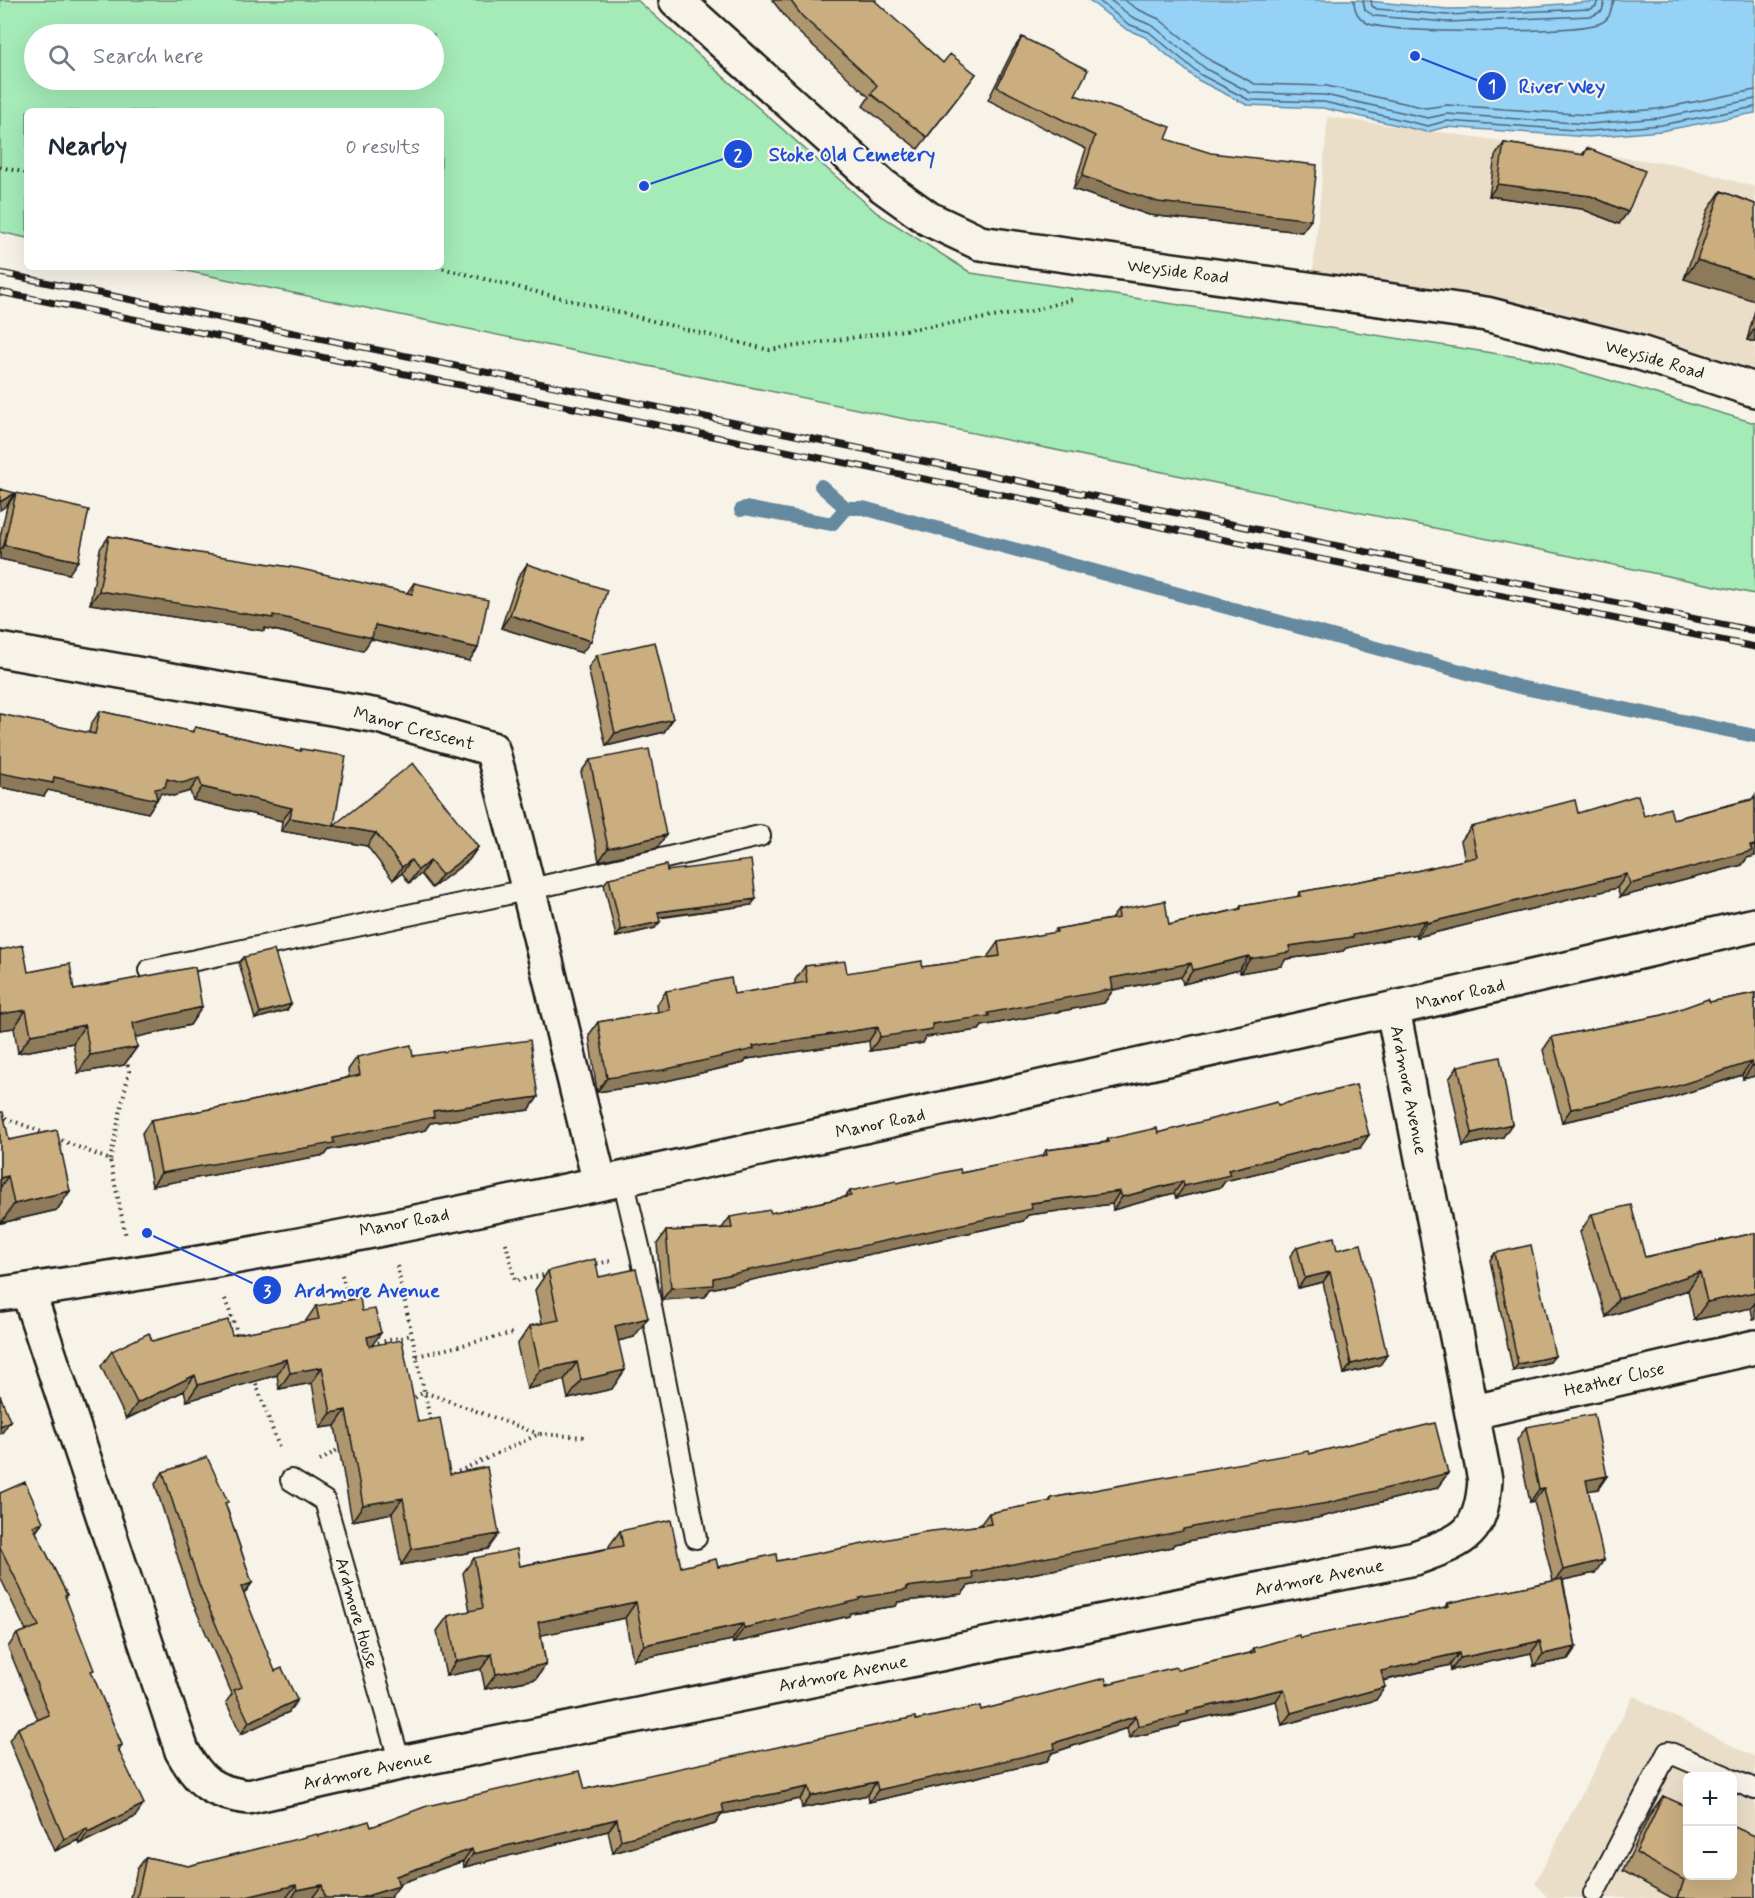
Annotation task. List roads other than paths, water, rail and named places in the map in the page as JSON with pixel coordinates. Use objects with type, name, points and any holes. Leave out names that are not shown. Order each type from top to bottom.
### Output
[{"type":"street","name":"Weyside Road","points":[[676,0],[883,186],[929,219],[980,243],[1486,314],[1640,353],[1755,390]]},
{"type":"street","name":"Manor Crescent","points":[[0,650],[378,716],[492,749],[531,890],[549,982],[611,1181]]},
{"type":"street","name":"Manor Road","points":[[14,1292],[211,1262],[611,1181],[1392,1010],[1755,926]]},
{"type":"street","name":"Ardmore Avenue","points":[[14,1292],[182,1751],[192,1770],[205,1783],[222,1793],[248,1797],[400,1763],[1414,1558],[1459,1542],[1475,1526],[1484,1502],[1485,1480],[1474,1412],[1392,1010]]},
{"type":"street","name":"Heather Close","points":[[1474,1412],[1755,1347]]},
{"type":"lane","points":[[149,970],[531,890],[760,837]]},
{"type":"lane","points":[[611,1181],[641,1255],[696,1538]]},
{"type":"lane","name":"Ardmore House","points":[[291,1480],[325,1501],[400,1763]]},
{"type":"lane","points":[[1594,1893],[1668,1752],[1716,1772]]},
{"type":"lane","points":[[1737,1782],[1755,1790]]},
{"type":"water","points":[[1089,0],[1358,0],[1447,9],[1511,8],[1614,0],[1755,0],[1755,113],[1661,131],[1589,137],[1446,127],[1427,132],[1323,108],[1247,105],[1198,80],[1145,37],[1126,29]]},
{"type":"waterway","points":[[821,486],[846,508],[863,508],[1519,687],[1755,736]]},
{"type":"waterway","points":[[741,510],[745,508],[832,524],[846,508]]},
{"type":"railway","points":[[0,273],[1755,631]]},
{"type":"railway","points":[[0,292],[1755,647]]},
{"type":"place","name":"River Wey","points":[[1415,56]]},
{"type":"place","name":"Stoke Old Cemetery","points":[[644,186]]},
{"type":"place","name":"Ardmore Avenue","points":[[147,1233]]}]
